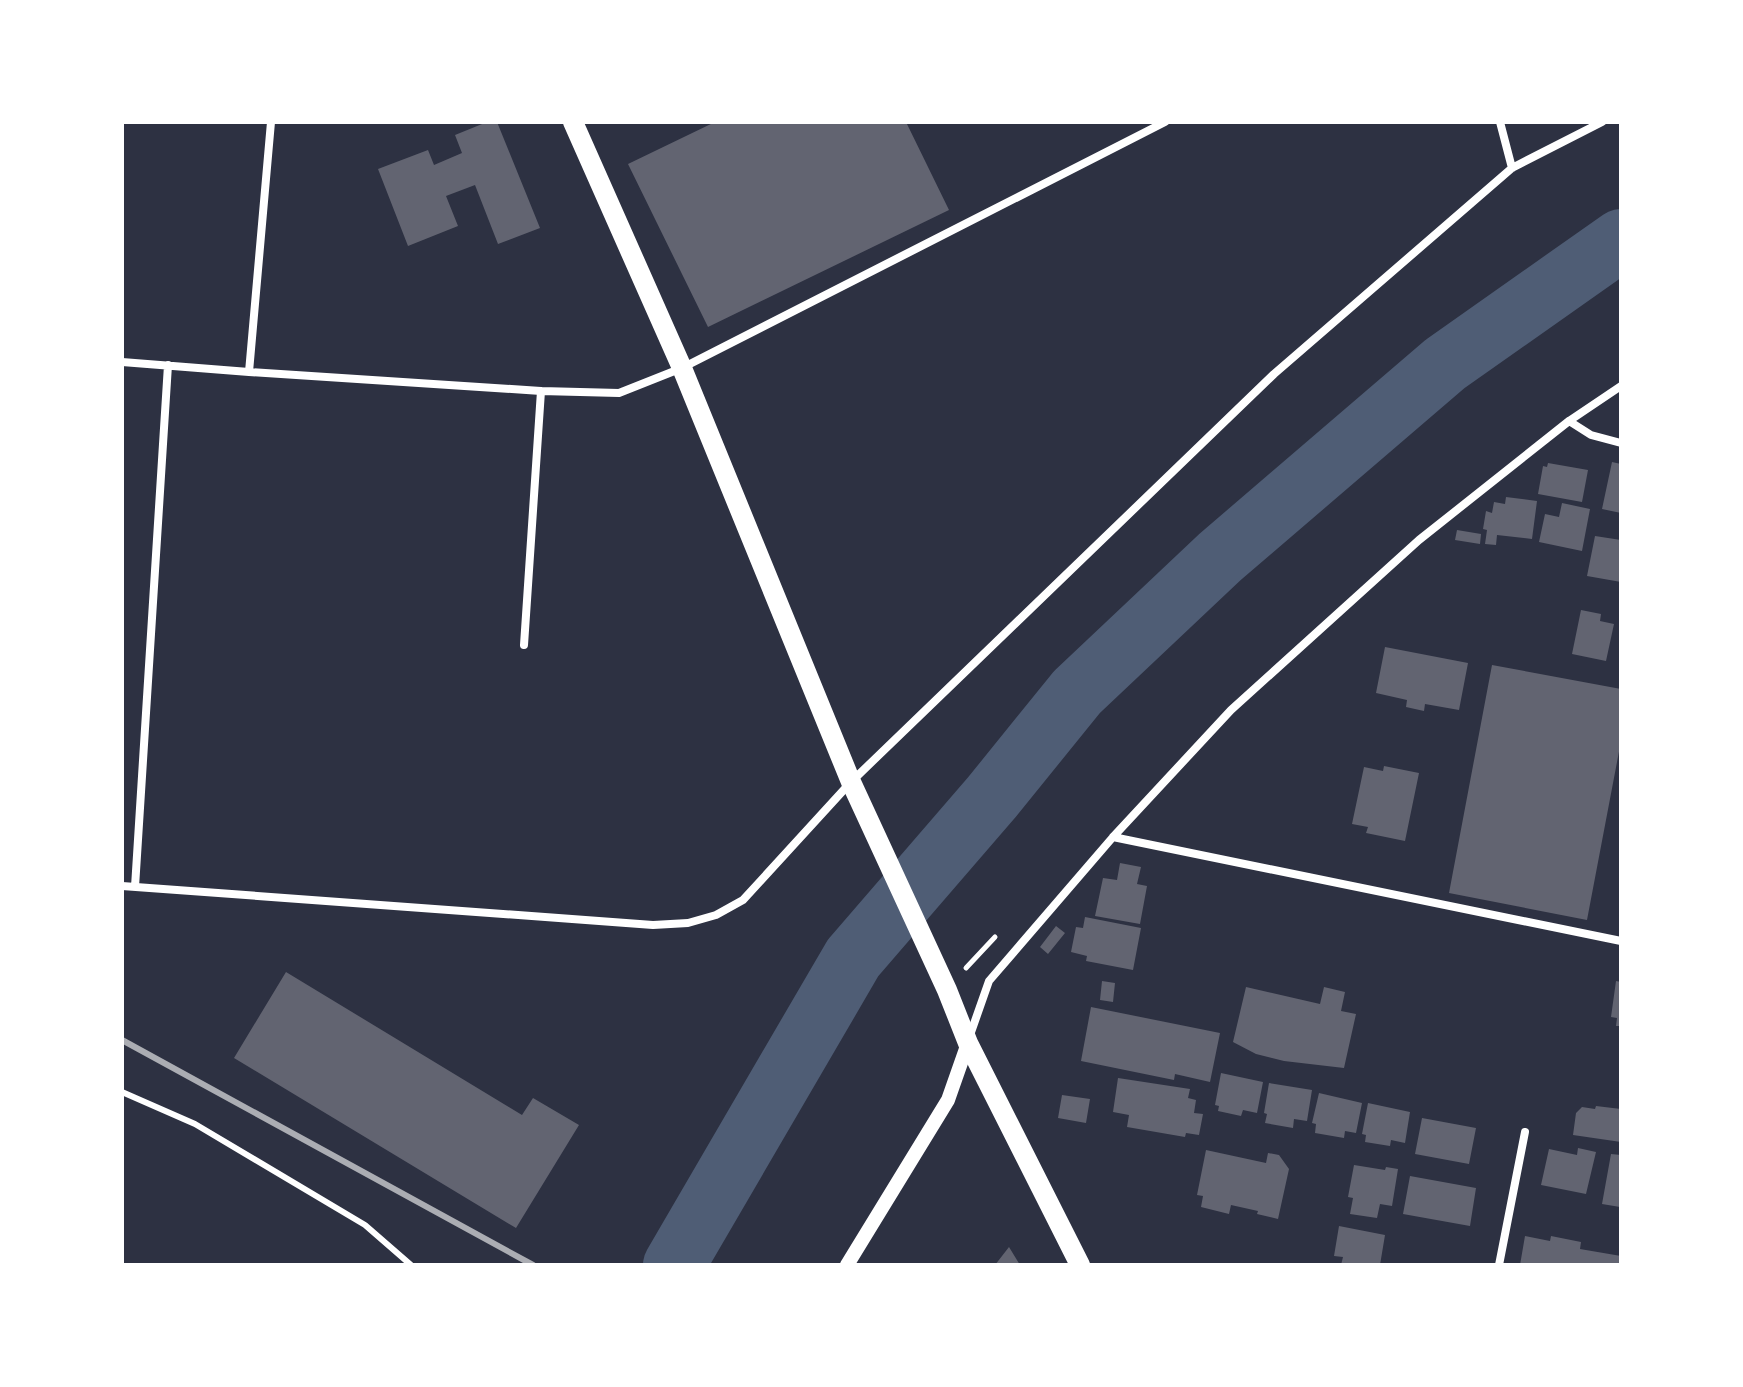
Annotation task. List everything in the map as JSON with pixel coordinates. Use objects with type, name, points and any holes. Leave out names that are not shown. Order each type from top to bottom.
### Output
[{"type":"main road","points":[[573,122],[682,368],[851,782],[947,990],[968,1043],[1080,1265]]},
{"type":"street","points":[[249,372],[271,122]]},
{"type":"street","points":[[122,362],[541,391],[619,393],[682,368],[1165,122]]},
{"type":"street","points":[[1500,122],[1512,168]]},
{"type":"street","points":[[122,886],[653,925],[688,923],[716,915],[743,900],[851,782],[1274,374],[1512,168],[1602,122]]},
{"type":"street","points":[[135,887],[168,365]]},
{"type":"street","points":[[847,1265],[948,1100],[989,981],[1113,837],[1231,710],[1419,540],[1569,421],[1621,386]]},
{"type":"street","points":[[524,645],[541,391]]},
{"type":"street","points":[[1569,421],[1591,435],[1621,443]]},
{"type":"street","points":[[1113,837],[1621,941]]},
{"type":"street","points":[[1499,1265],[1525,1132]]},
{"type":"lane","points":[[122,1092],[195,1124],[365,1225],[411,1265]]},
{"type":"building","points":[[487,122],[497,122],[540,228],[498,244],[475,185],[446,196],[458,226],[408,246],[378,169],[428,150],[434,165],[462,153],[455,135]]},
{"type":"building","points":[[715,122],[906,122],[949,210],[708,327],[628,164]]},
{"type":"building","points":[[1612,462],[1621,464],[1621,513],[1602,509]]},
{"type":"building","points":[[1548,463],[1588,470],[1582,502],[1538,494],[1543,466],[1547,467]]},
{"type":"building","points":[[1506,497],[1537,501],[1532,539],[1497,535],[1496,545],[1485,544],[1487,530],[1483,529],[1486,511],[1492,513],[1494,502],[1505,504]]},
{"type":"building","points":[[1562,503],[1590,509],[1582,551],[1539,542],[1545,514],[1559,517]]},
{"type":"building","points":[[1457,530],[1481,534],[1480,544],[1455,540]]},
{"type":"building","points":[[1595,536],[1621,540],[1621,582],[1587,576]]},
{"type":"building","points":[[1581,610],[1601,614],[1600,621],[1614,624],[1606,661],[1572,654]]},
{"type":"building","points":[[1385,647],[1468,663],[1459,710],[1425,704],[1424,711],[1406,707],[1407,700],[1376,693]]},
{"type":"building","points":[[1492,665],[1621,689],[1621,741],[1587,920],[1449,893]]},
{"type":"building","points":[[1384,766],[1419,773],[1405,841],[1366,833],[1368,827],[1352,824],[1364,767],[1383,771]]},
{"type":"building","points":[[1120,863],[1141,867],[1137,884],[1147,886],[1140,924],[1095,916],[1103,878],[1117,880]]},
{"type":"building","points":[[1085,917],[1141,928],[1133,970],[1086,961],[1087,956],[1071,952],[1076,927],[1083,928]]},
{"type":"building","points":[[1056,926],[1065,933],[1048,954],[1040,947]]},
{"type":"building","points":[[286,972],[522,1115],[533,1098],[579,1125],[516,1228],[234,1058]]},
{"type":"building","points":[[1102,981],[1115,983],[1113,1002],[1100,1000]]},
{"type":"building","points":[[1616,981],[1621,982],[1621,1026],[1616,1026],[1617,1018],[1611,1017]]},
{"type":"building","points":[[1246,987],[1320,1004],[1324,987],[1345,992],[1341,1011],[1356,1014],[1344,1068],[1284,1061],[1256,1054],[1233,1042]]},
{"type":"building","points":[[1091,1007],[1220,1033],[1210,1082],[1175,1074],[1174,1080],[1081,1061]]},
{"type":"building","points":[[1221,1073],[1263,1082],[1257,1113],[1243,1110],[1241,1116],[1218,1111],[1219,1106],[1215,1105]]},
{"type":"building","points":[[1118,1078],[1190,1089],[1188,1098],[1196,1100],[1194,1113],[1203,1114],[1199,1135],[1186,1133],[1185,1137],[1127,1127],[1129,1115],[1113,1112]]},
{"type":"building","points":[[1269,1083],[1312,1090],[1307,1121],[1294,1119],[1293,1128],[1265,1123]]},
{"type":"building","points":[[1319,1093],[1362,1103],[1356,1133],[1345,1131],[1344,1138],[1315,1133],[1316,1124],[1312,1123]]},
{"type":"building","points":[[1062,1095],[1090,1099],[1086,1123],[1058,1118]]},
{"type":"building","points":[[1368,1103],[1410,1112],[1405,1143],[1391,1140],[1390,1146],[1365,1142],[1366,1135],[1362,1134]]},
{"type":"building","points":[[1596,1106],[1621,1109],[1621,1142],[1573,1135],[1576,1113],[1582,1107],[1595,1109]]},
{"type":"building","points":[[1422,1118],[1476,1128],[1469,1164],[1415,1154]]},
{"type":"building","points":[[1578,1148],[1596,1152],[1586,1194],[1541,1185],[1549,1149],[1577,1155]]},
{"type":"building","points":[[1206,1150],[1266,1163],[1268,1153],[1279,1155],[1289,1169],[1278,1219],[1231,1205],[1229,1214],[1201,1207],[1203,1196],[1197,1195]]},
{"type":"building","points":[[1611,1154],[1621,1155],[1620,1207],[1602,1204]]},
{"type":"building","points":[[1354,1165],[1398,1169],[1392,1206],[1380,1204],[1377,1218],[1350,1214],[1353,1198],[1348,1197]]},
{"type":"building","points":[[1410,1176],[1476,1188],[1470,1226],[1403,1214]]},
{"type":"building","points":[[1339,1226],[1385,1235],[1380,1265],[1341,1265],[1343,1257],[1334,1256]]},
{"type":"building","points":[[1525,1236],[1550,1241],[1551,1236],[1581,1242],[1580,1249],[1621,1256],[1621,1265],[1520,1265]]},
{"type":"building","points":[[1009,1247],[1020,1265],[995,1265]]},
{"type":"waterway","points":[[674,1265],[853,958],[992,797],[1077,692],[1220,557],[1445,364],[1621,240]]},
{"type":"railway","points":[[122,1040],[533,1265]]}]
